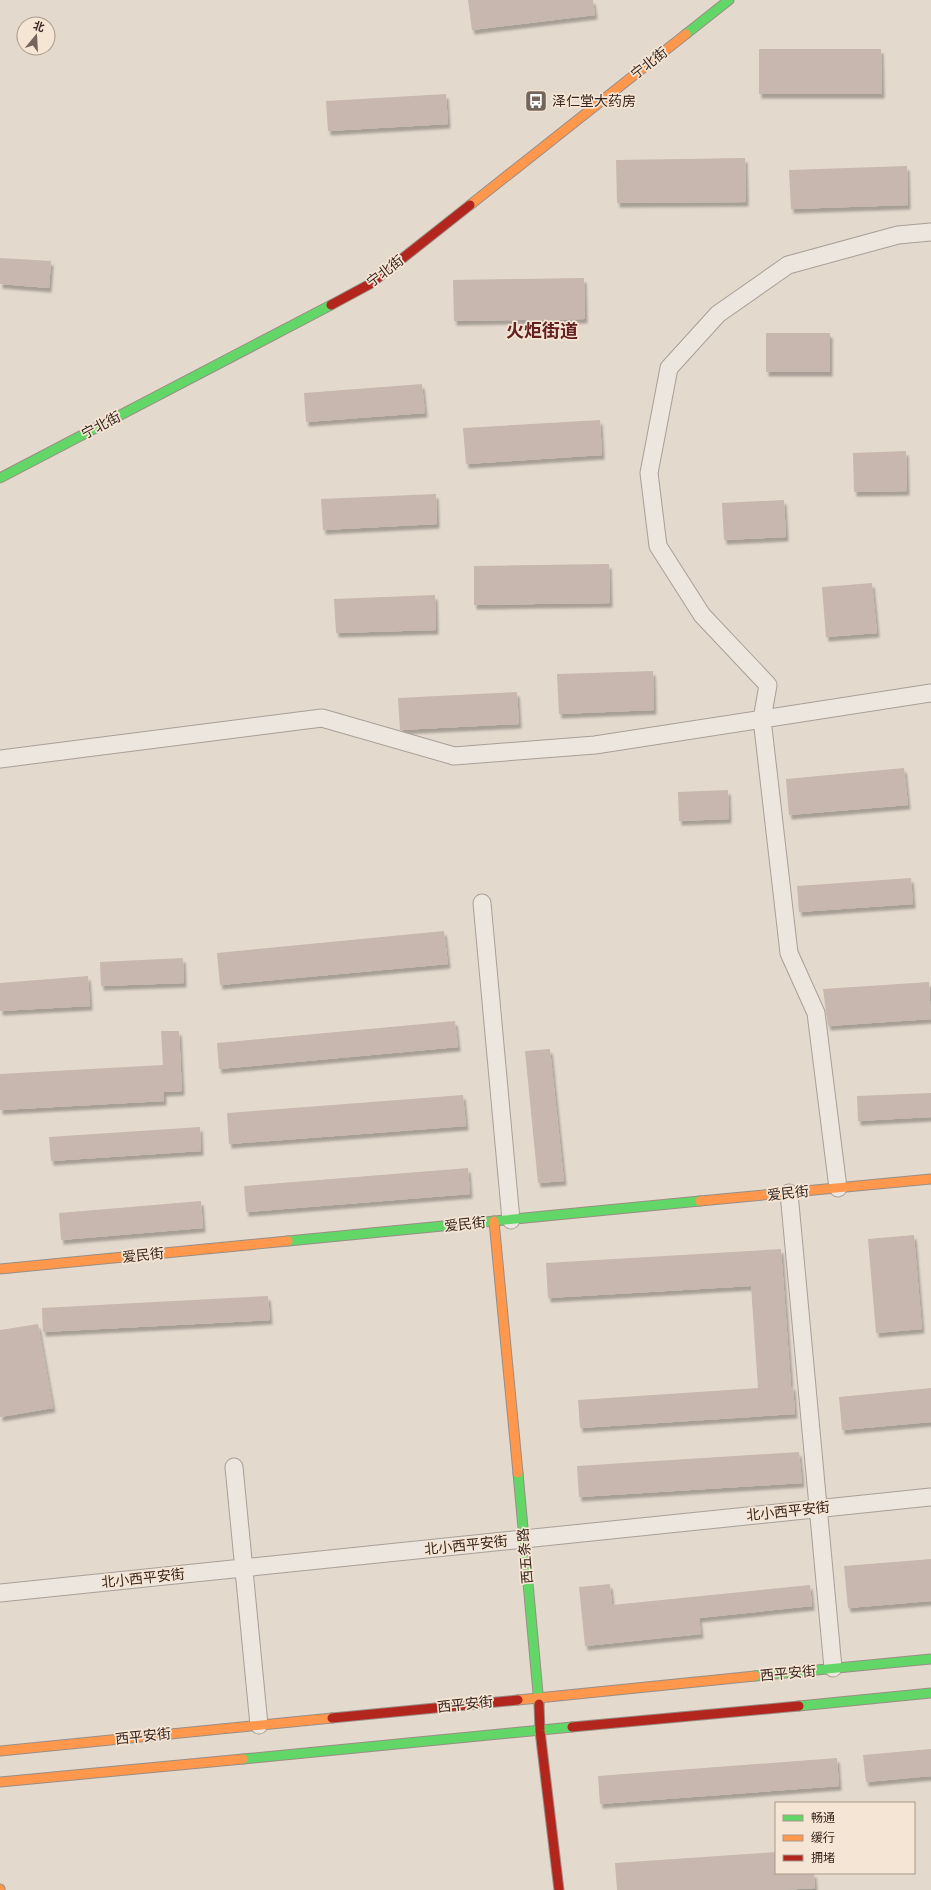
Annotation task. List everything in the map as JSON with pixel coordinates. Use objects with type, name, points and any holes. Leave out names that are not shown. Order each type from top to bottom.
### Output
[{"type":"street","name":"宁北街","points":[[0,478],[370,284],[729,0]]},
{"type":"street","points":[[838,1188],[816,1013],[789,953],[762,719],[768,685],[702,615],[658,546],[649,473],[669,368],[718,314],[788,265],[898,235],[931,232]]},
{"type":"street","points":[[0,759],[322,718],[454,756],[595,745],[931,692]]},
{"type":"street","points":[[482,903],[511,1220]]},
{"type":"street","name":"爱民街","points":[[0,1269],[931,1179]]},
{"type":"street","points":[[789,1193],[833,1668]]},
{"type":"street","name":"西五条路","points":[[494,1221],[524,1539],[540,1731],[559,1890]]},
{"type":"street","points":[[234,1467],[245,1568],[259,1725]]},
{"type":"street","name":"北小西平安街","points":[[0,1593],[931,1497]]},
{"type":"street","name":"西平安街","points":[[0,1751],[931,1659]]},
{"type":"street","points":[[0,1782],[931,1694]]},
{"type":"building","points":[[468,0],[593,0],[595,15],[472,30]]},
{"type":"building","points":[[759,49],[881,49],[882,94],[759,94]]},
{"type":"building","points":[[446,94],[448,124],[328,131],[326,101]]},
{"type":"building","points":[[745,158],[746,202],[617,203],[616,160]]},
{"type":"building","points":[[907,166],[908,205],[791,209],[789,170]]},
{"type":"building","points":[[0,258],[51,261],[49,288],[0,284]]},
{"type":"building","points":[[584,278],[585,319],[454,321],[453,280]]},
{"type":"building","points":[[766,333],[830,333],[830,372],[766,372]]},
{"type":"building","points":[[422,384],[425,413],[306,422],[304,393]]},
{"type":"building","points":[[600,420],[602,455],[466,464],[463,428]]},
{"type":"building","points":[[906,451],[907,491],[854,492],[853,453]]},
{"type":"building","points":[[436,494],[437,524],[323,530],[321,499]]},
{"type":"building","points":[[784,500],[786,537],[724,540],[722,503]]},
{"type":"building","points":[[609,564],[610,603],[474,605],[474,566]]},
{"type":"building","points":[[872,583],[877,633],[826,637],[822,587]]},
{"type":"building","points":[[435,595],[436,630],[336,633],[334,599]]},
{"type":"building","points":[[653,671],[654,710],[559,714],[557,674]]},
{"type":"building","points":[[517,692],[519,724],[400,730],[398,698]]},
{"type":"building","points":[[904,768],[908,805],[789,815],[786,779]]},
{"type":"building","points":[[728,790],[729,819],[679,821],[678,792]]},
{"type":"building","points":[[911,878],[913,904],[799,912],[797,886]]},
{"type":"building","points":[[444,931],[448,964],[220,985],[217,953]]},
{"type":"building","points":[[183,958],[184,983],[101,986],[100,962]]},
{"type":"building","points":[[88,976],[90,1006],[0,1011],[0,983]]},
{"type":"building","points":[[929,982],[931,1019],[828,1026],[823,989]]},
{"type":"building","points":[[455,1021],[458,1047],[219,1069],[217,1043]]},
{"type":"building","points":[[161,1031],[179,1031],[182,1091],[164,1092],[164,1101],[0,1110],[0,1074],[163,1065]]},
{"type":"building","points":[[550,1049],[564,1181],[538,1183],[525,1051]]},
{"type":"building","points":[[931,1093],[931,1117],[858,1121],[857,1096]]},
{"type":"building","points":[[463,1095],[466,1126],[229,1144],[227,1113]]},
{"type":"building","points":[[200,1127],[201,1151],[51,1161],[49,1137]]},
{"type":"building","points":[[468,1168],[470,1194],[246,1212],[244,1186]]},
{"type":"building","points":[[201,1201],[203,1228],[61,1240],[59,1213]]},
{"type":"building","points":[[914,1235],[922,1329],[876,1333],[868,1239]]},
{"type":"building","points":[[781,1249],[791,1386],[793,1386],[795,1414],[580,1428],[578,1400],[758,1388],[751,1286],[548,1298],[546,1263]]},
{"type":"building","points":[[268,1296],[270,1320],[43,1332],[42,1308]]},
{"type":"building","points":[[38,1324],[53,1408],[0,1417],[0,1330]]},
{"type":"building","points":[[931,1388],[931,1422],[842,1430],[839,1397]]},
{"type":"building","points":[[799,1452],[802,1483],[579,1497],[577,1466]]},
{"type":"building","points":[[931,1559],[931,1601],[848,1608],[844,1566]]},
{"type":"building","points":[[610,1584],[612,1605],[810,1585],[812,1606],[699,1618],[701,1634],[585,1646],[579,1587]]},
{"type":"building","points":[[931,1749],[931,1776],[866,1782],[863,1755]]},
{"type":"building","points":[[837,1758],[839,1786],[600,1804],[598,1776]]},
{"type":"building","points":[[775,1852],[775,1874],[814,1874],[815,1888],[781,1890],[617,1890],[615,1863]]},
{"type":"traffic: fast","points":[[686,34],[729,0]]},
{"type":"traffic: fast","points":[[0,478],[331,305]]},
{"type":"traffic: fast","points":[[288,1241],[700,1201]]},
{"type":"traffic: fast","points":[[518,1473],[539,1704]]},
{"type":"traffic: fast","points":[[755,1676],[931,1659]]},
{"type":"traffic: fast","points":[[799,1706],[931,1693]]},
{"type":"traffic: fast","points":[[243,1759],[572,1727]]},
{"type":"traffic: slow","points":[[470,205],[686,34]]},
{"type":"traffic: slow","points":[[700,1201],[931,1179]]},
{"type":"traffic: slow","points":[[494,1221],[518,1473]]},
{"type":"traffic: slow","points":[[0,1269],[288,1241]]},
{"type":"traffic: slow","points":[[518,1700],[755,1676]]},
{"type":"traffic: slow","points":[[0,1751],[332,1718]]},
{"type":"traffic: slow","points":[[0,1782],[243,1759]]},
{"type":"traffic: jam","points":[[331,305],[370,284],[470,205]]},
{"type":"traffic: jam","points":[[332,1718],[518,1700]]},
{"type":"traffic: jam","points":[[539,1704],[540,1731],[559,1890]]},
{"type":"traffic: jam","points":[[572,1727],[799,1706]]},
{"type":"place","name":"泽仁堂大药房","points":[[536,101]]},
{"type":"district","name":"火炬街道","points":[[542,331]]}]
